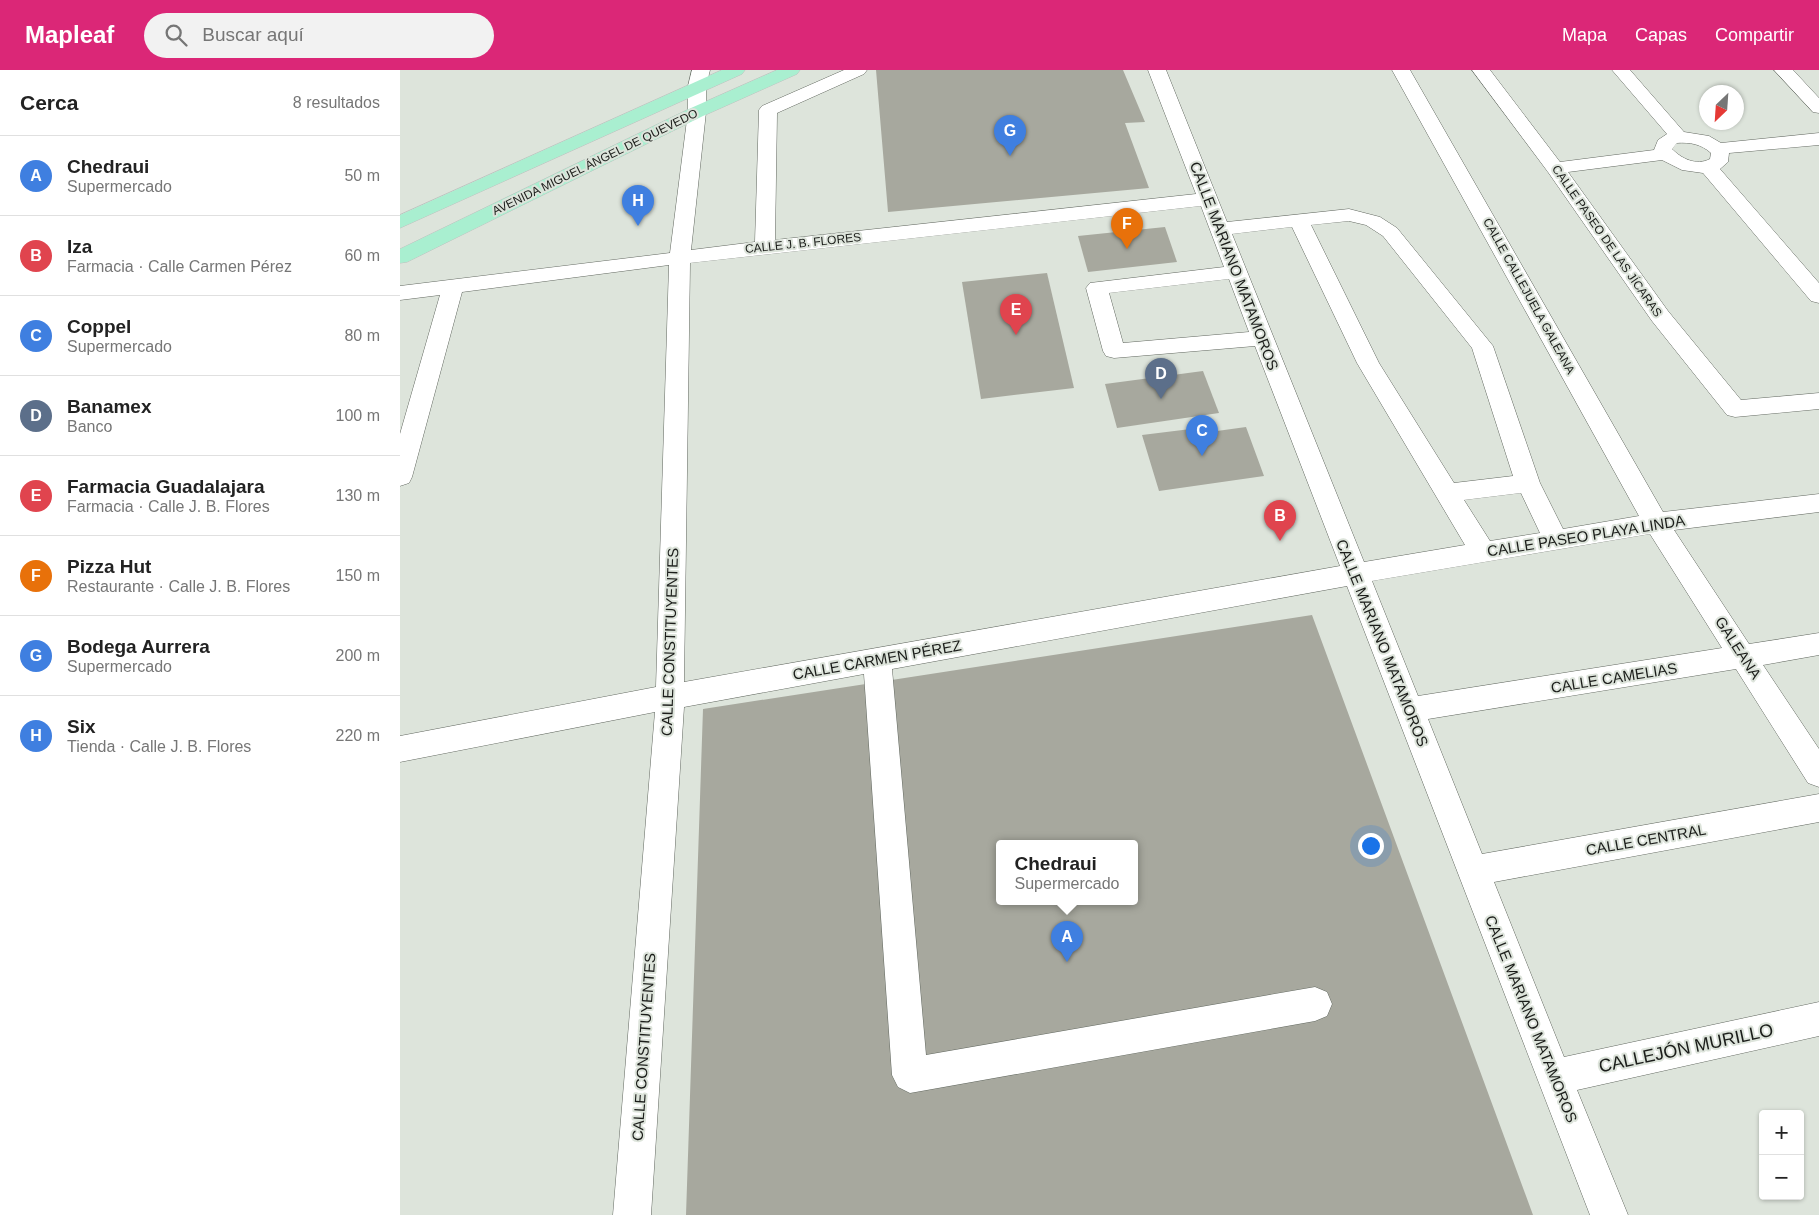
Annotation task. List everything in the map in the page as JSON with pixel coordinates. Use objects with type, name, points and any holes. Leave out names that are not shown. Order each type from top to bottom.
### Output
[{"type":"main road","name":"AVENIDA MIGUEL ÁNGEL DE QUEVEDO","points":[[400,222],[698,89],[736,70]]},
{"type":"main road","name":"AVENIDA MIGUEL ÁNGEL DE QUEVEDO","points":[[400,257],[698,89],[764,82],[792,70]]},
{"type":"street","points":[[768,110],[858,70]]},
{"type":"street","name":"CALLE MARIANO MATAMOROS","points":[[1157,70],[1354,574],[1609,1215]]},
{"type":"street","name":"CALLE CALLEJUELA GALEANA","points":[[1401,70],[1656,523]]},
{"type":"street","name":"CALLE PASEO DE LAS JÍCARAS","points":[[1481,70],[1555,168],[1660,316],[1735,409],[1819,401]]},
{"type":"street","points":[[1621,70],[1679,137]]},
{"type":"street","points":[[1783,70],[1819,108]]},
{"type":"street","points":[[764,82],[768,110],[766,247]]},
{"type":"street","name":"CALLE CONSTITUYENTES","points":[[632,1215],[670,696],[680,258],[698,89]]},
{"type":"street","points":[[1679,137],[1704,140],[1717,149],[1721,158],[1719,162],[1708,167],[1689,166],[1679,163],[1666,154],[1663,149],[1667,141],[1679,137]]},
{"type":"street","points":[[1717,149],[1819,139]]},
{"type":"street","points":[[1555,168],[1666,154]]},
{"type":"street","points":[[1708,167],[1819,296]]},
{"type":"street","name":"CALLE J. B. FLORES","points":[[400,293],[766,247],[1207,199]]},
{"type":"street","points":[[1220,229],[1349,215],[1373,221],[1390,232],[1482,346],[1528,482],[1556,540]]},
{"type":"street","points":[[1298,220],[1368,363],[1483,552]]},
{"type":"street","points":[[1237,272],[1097,288],[1114,351],[1262,338]]},
{"type":"street","points":[[400,477],[453,285]]},
{"type":"street","points":[[1446,493],[1528,482]]},
{"type":"street","name":"CALLE PASEO PLAYA LINDA","points":[[1354,574],[1656,523],[1819,503]]},
{"type":"street","name":"GALEANA","points":[[1656,523],[1819,774]]},
{"type":"street","name":"CALLE CARMEN PÉREZ","points":[[400,749],[670,696],[1354,574]]},
{"type":"street","name":"CALLE CAMELIAS","points":[[1409,710],[1819,644]]},
{"type":"street","points":[[876,660],[880,682],[910,1075],[1315,1004]]},
{"type":"street","name":"CALLE CENTRAL","points":[[1472,871],[1819,808]]},
{"type":"street","name":"CALLEJÓN MURILLO","points":[[1554,1076],[1819,1019]]},
{"type":"building","points":[[876,70],[1123,70],[1145,122],[1125,123],[1149,188],[888,212]]},
{"type":"building","points":[[1165,227],[1177,262],[1088,272],[1078,236]]},
{"type":"building","points":[[1047,273],[1074,388],[981,399],[962,282]]},
{"type":"building","points":[[1203,371],[1219,413],[1117,428],[1105,384]]},
{"type":"building","points":[[1215,426],[1217,431],[1246,427],[1264,476],[1159,491],[1142,435]]},
{"type":"building","points":[[1312,615],[1533,1215],[686,1215],[703,709]]},
{"type":"place","name":"Bodega Aurrera","points":[[1010,156]]},
{"type":"place","name":"Six","points":[[638,226]]},
{"type":"place","name":"Pizza Hut","points":[[1127,249]]},
{"type":"place","name":"Farmacia Guadalajara","points":[[1016,335]]},
{"type":"place","name":"Banamex","points":[[1161,399]]},
{"type":"place","name":"Coppel","points":[[1202,456]]},
{"type":"place","name":"Iza","points":[[1280,541]]},
{"type":"place","name":"Chedraui","points":[[1067,962]]}]
